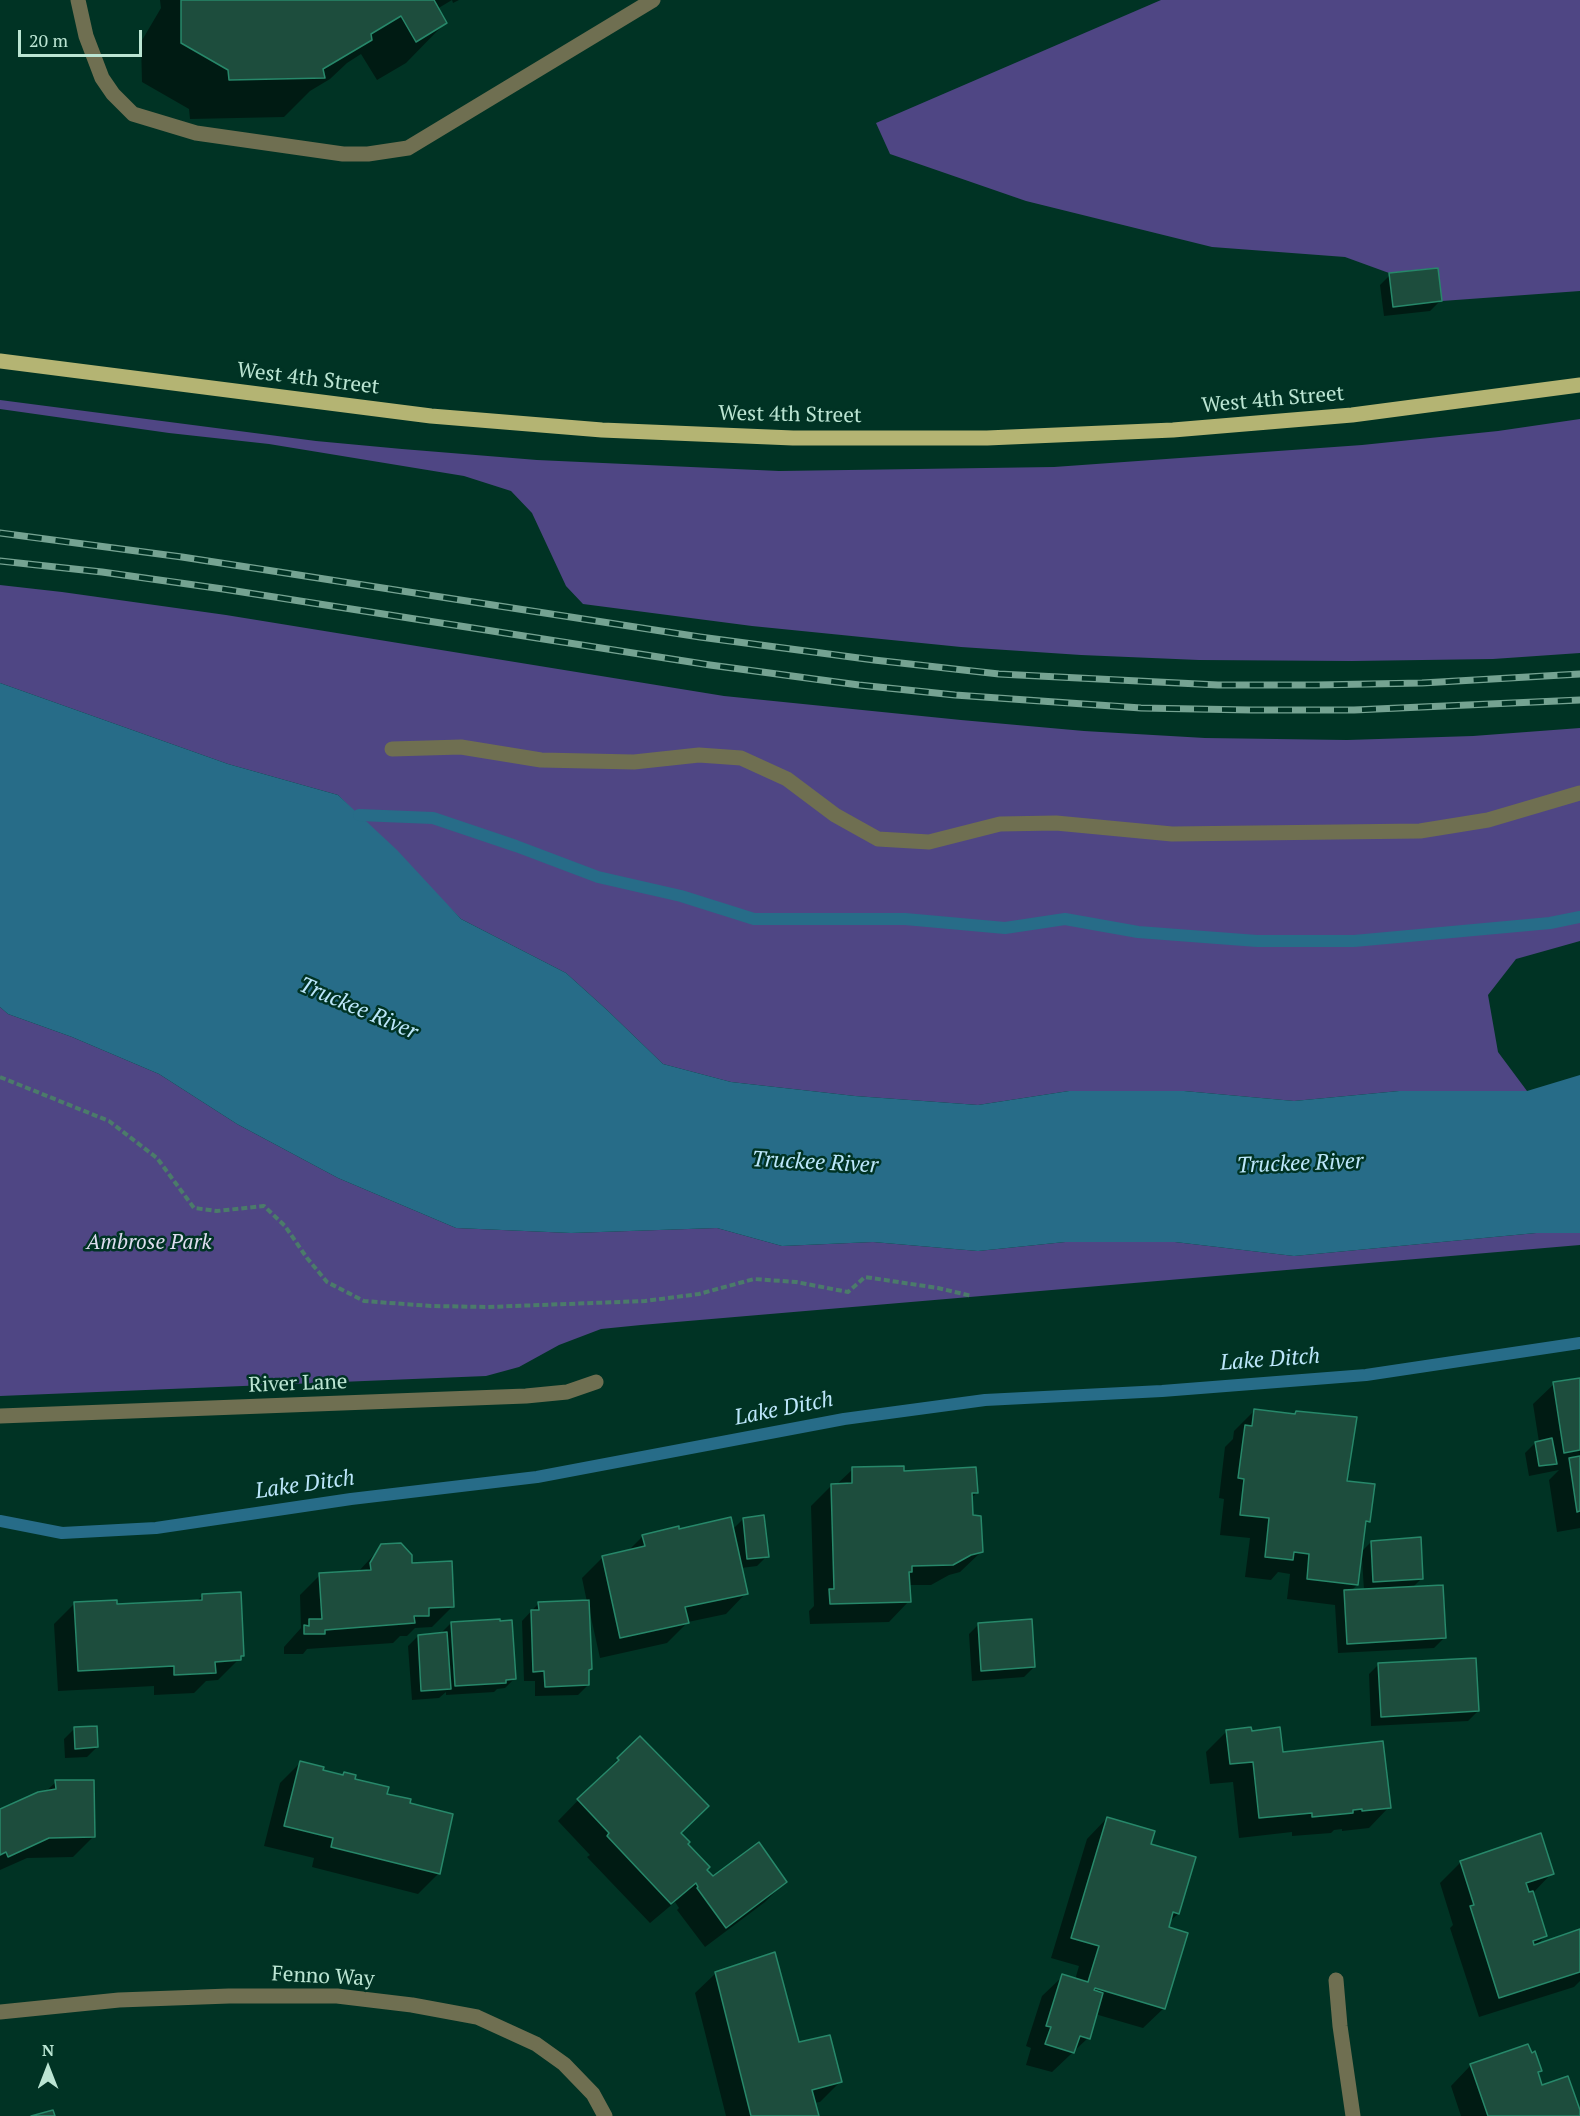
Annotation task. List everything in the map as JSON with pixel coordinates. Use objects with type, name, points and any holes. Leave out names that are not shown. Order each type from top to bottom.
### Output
[{"type":"main road","name":"West 4th Street","points":[[0,361],[431,416],[602,430],[793,438],[987,438],[1173,430],[1352,415],[1580,385]]},
{"type":"street","points":[[78,0],[86,36],[102,78],[113,94],[133,114],[196,133],[343,154],[368,154],[408,148],[653,0]]},
{"type":"street","points":[[392,749],[461,747],[541,760],[623,762],[699,755],[741,758],[787,779],[835,815],[878,839],[929,842],[1000,824],[1056,823],[1172,834],[1420,831],[1488,820],[1580,793]]},
{"type":"street","name":"River Lane","points":[[0,1416],[526,1396],[567,1392],[596,1382]]},
{"type":"street","points":[[1336,1980],[1353,2116]]},
{"type":"street","name":"Fenno Way","points":[[0,2012],[119,2000],[229,1996],[337,1996],[412,2005],[477,2017],[536,2044],[564,2064],[579,2079],[593,2094],[605,2116]]},
{"type":"path","points":[[0,1077],[109,1121],[157,1158],[194,1208],[217,1211],[264,1206],[285,1226],[327,1282],[364,1301],[488,1307],[645,1301],[699,1294],[754,1279],[796,1282],[848,1292],[865,1276],[972,1296]]},
{"type":"green space","points":[[1161,0],[1580,0],[1580,291],[1442,301],[1437,268],[1389,273],[1345,257],[1212,247],[1026,201],[890,154],[876,123]]},
{"type":"green space","points":[[0,400],[316,441],[402,449],[537,460],[779,471],[1054,467],[1362,445],[1498,431],[1580,419],[1580,653],[1493,659],[1352,661],[1199,660],[1081,655],[961,647],[752,626],[583,604],[566,586],[532,513],[511,491],[464,476],[269,444],[169,433],[0,409]]},
{"type":"green space","points":[[0,585],[226,615],[724,696],[961,720],[1084,731],[1205,738],[1347,740],[1473,736],[1580,728],[1580,941],[1516,959],[1488,995],[1498,1052],[1527,1091],[1399,1091],[1294,1101],[1184,1091],[1069,1091],[978,1105],[855,1096],[731,1082],[663,1064],[566,973],[461,919],[338,795],[228,764],[0,683]]},
{"type":"green space","name":"Ambrose Park","points":[[0,1007],[8,1014],[72,1037],[159,1074],[237,1124],[338,1178],[456,1228],[571,1233],[717,1228],[782,1246],[873,1242],[978,1251],[1065,1242],[1175,1242],[1294,1256],[1536,1233],[1580,1233],[1580,1245],[601,1329],[559,1345],[519,1367],[486,1376],[0,1396]]},
{"type":"water","name":"Truckee River","points":[[0,683],[228,764],[338,795],[397,850],[461,919],[566,973],[663,1064],[731,1082],[855,1096],[978,1105],[1069,1091],[1184,1091],[1294,1101],[1399,1091],[1527,1091],[1580,1075],[1580,1233],[1536,1233],[1294,1256],[1175,1242],[1065,1242],[978,1251],[873,1242],[782,1246],[717,1228],[571,1233],[456,1228],[338,1178],[237,1124],[159,1074],[72,1037],[8,1014],[0,1007]]},
{"type":"building","points":[[181,0],[434,0],[447,23],[416,42],[401,16],[371,34],[372,40],[323,69],[325,78],[229,80],[228,70],[181,43]]},
{"type":"building","points":[[1438,268],[1442,301],[1393,307],[1389,273]]},
{"type":"building","points":[[1580,1378],[1580,1450],[1564,1453],[1553,1382]]},
{"type":"building","points":[[1254,1409],[1295,1414],[1296,1411],[1357,1417],[1347,1481],[1375,1484],[1370,1522],[1366,1521],[1358,1585],[1307,1579],[1309,1554],[1294,1552],[1293,1560],[1265,1557],[1269,1518],[1240,1515],[1244,1479],[1238,1478],[1245,1425],[1252,1426]]},
{"type":"building","points":[[1552,1438],[1557,1464],[1539,1466],[1535,1442]]},
{"type":"building","points":[[1580,1456],[1580,1511],[1577,1512],[1569,1458]]},
{"type":"building","points":[[904,1466],[904,1471],[976,1467],[978,1493],[972,1493],[973,1515],[981,1516],[983,1552],[971,1555],[953,1565],[912,1566],[912,1572],[909,1572],[911,1602],[830,1604],[829,1589],[834,1589],[831,1484],[852,1483],[852,1467]]},
{"type":"building","points":[[764,1515],[769,1557],[747,1559],[743,1518]]},
{"type":"building","points":[[731,1517],[748,1594],[685,1607],[689,1623],[620,1638],[602,1556],[645,1546],[642,1535]]},
{"type":"building","points":[[1421,1537],[1423,1579],[1373,1582],[1371,1541]]},
{"type":"building","points":[[401,1543],[412,1555],[412,1563],[452,1561],[454,1607],[429,1608],[429,1616],[414,1616],[415,1623],[325,1630],[325,1634],[304,1634],[304,1625],[309,1626],[309,1619],[322,1619],[319,1573],[371,1570],[370,1563],[381,1544]]},
{"type":"building","points":[[1443,1585],[1446,1638],[1347,1644],[1344,1590]]},
{"type":"building","points":[[241,1592],[244,1656],[241,1656],[241,1660],[215,1662],[216,1673],[174,1675],[174,1666],[78,1671],[74,1602],[117,1600],[117,1604],[202,1600],[202,1594]]},
{"type":"building","points":[[589,1600],[592,1669],[589,1670],[589,1685],[545,1687],[544,1671],[533,1672],[531,1610],[539,1610],[538,1602]]},
{"type":"building","points":[[500,1619],[500,1621],[512,1620],[516,1679],[506,1680],[506,1683],[455,1686],[451,1622]]},
{"type":"building","points":[[1032,1619],[1035,1667],[981,1671],[978,1623]]},
{"type":"building","points":[[447,1632],[451,1689],[421,1691],[418,1635]]},
{"type":"building","points":[[1476,1658],[1479,1711],[1381,1717],[1378,1663]]},
{"type":"building","points":[[97,1726],[98,1747],[75,1749],[74,1727]]},
{"type":"building","points":[[1251,1727],[1252,1731],[1280,1727],[1283,1752],[1383,1741],[1391,1808],[1353,1810],[1353,1813],[1312,1817],[1312,1813],[1259,1818],[1253,1762],[1230,1764],[1226,1730]]},
{"type":"building","points":[[640,1736],[709,1806],[681,1833],[690,1842],[688,1844],[710,1867],[707,1870],[713,1876],[759,1842],[787,1882],[726,1928],[697,1888],[696,1883],[671,1904],[607,1836],[609,1833],[577,1799],[619,1760],[617,1758]]},
{"type":"building","points":[[300,1761],[343,1775],[344,1772],[356,1775],[355,1779],[389,1787],[387,1794],[411,1799],[410,1803],[453,1814],[440,1874],[331,1847],[333,1838],[284,1826]]},
{"type":"building","points":[[55,1780],[94,1780],[95,1837],[49,1838],[8,1857],[6,1852],[0,1855],[0,1809],[38,1792],[56,1789]]},
{"type":"building","points":[[1107,1817],[1155,1831],[1151,1844],[1196,1857],[1179,1914],[1173,1912],[1169,1927],[1188,1933],[1165,2009],[1095,1988],[1094,1990],[1103,1993],[1090,2039],[1080,2036],[1074,2053],[1045,2044],[1051,2027],[1046,2026],[1062,1974],[1088,1982],[1099,1946],[1071,1938]]},
{"type":"building","points":[[1541,1833],[1554,1874],[1526,1883],[1529,1892],[1533,1891],[1547,1936],[1533,1941],[1534,1945],[1580,1929],[1580,1972],[1499,1998],[1470,1906],[1474,1905],[1460,1861]]},
{"type":"building","points":[[775,1952],[799,2042],[830,2035],[842,2082],[812,2090],[819,2116],[751,2116],[715,1972]]},
{"type":"building","points":[[1528,2044],[1532,2053],[1535,2051],[1542,2071],[1538,2072],[1542,2085],[1568,2076],[1580,2116],[1488,2116],[1470,2064]]},
{"type":"building","points":[[53,2110],[55,2116],[31,2116]]},
{"type":"waterway","points":[[359,815],[433,818],[598,877],[681,896],[754,919],[905,919],[1005,928],[1065,919],[1138,932],[1257,941],[1354,941],[1550,923],[1580,917]]},
{"type":"waterway","name":"Lake Ditch","points":[[0,1521],[62,1533],[156,1528],[351,1499],[537,1477],[844,1419],[985,1400],[1162,1391],[1366,1375],[1580,1343]]},
{"type":"railway","points":[[0,533],[182,557],[700,637],[999,674],[1218,685],[1422,683],[1580,674]]},
{"type":"railway","points":[[0,561],[223,589],[710,665],[955,695],[1141,708],[1251,710],[1354,710],[1580,700]]}]
